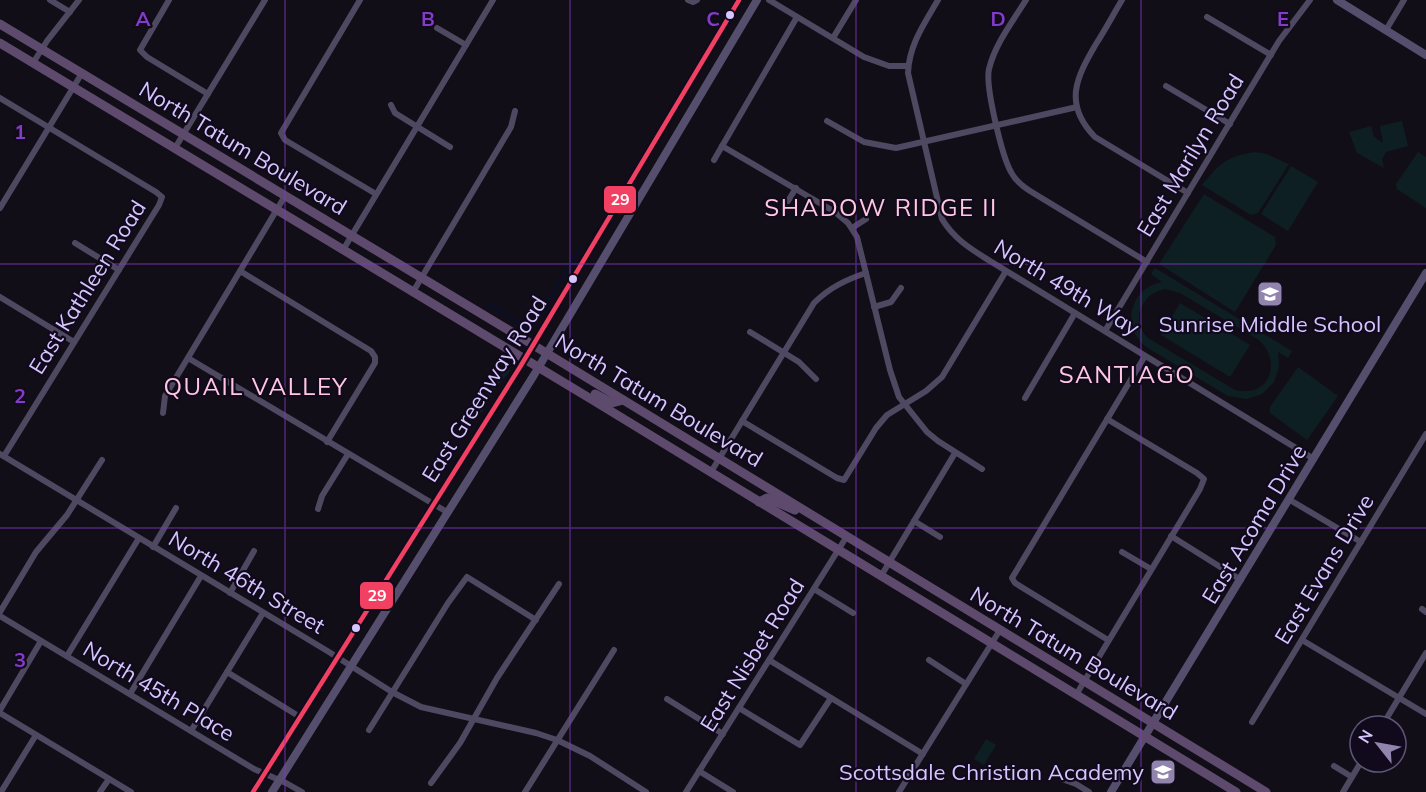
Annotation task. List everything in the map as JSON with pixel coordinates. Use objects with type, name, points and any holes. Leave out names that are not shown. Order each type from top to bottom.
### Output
[{"type":"main road","name":"East Greenway Road","points":[[253,792],[533,346],[739,0]]},
{"type":"main road","name":"East Greenway Road","points":[[272,792],[539,368],[757,0]]},
{"type":"main road","points":[[1337,0],[1426,54]]},
{"type":"main road","name":"North Tatum Boulevard","points":[[0,24],[1266,792]]},
{"type":"main road","name":"North Tatum Boulevard","points":[[0,43],[564,382],[1236,792]]},
{"type":"main road","name":"East Acoma Drive","points":[[1111,792],[1426,273]]},
{"type":"main road","points":[[564,382],[586,389],[612,403],[623,400],[644,421],[644,431]]},
{"type":"main road","points":[[644,431],[649,428],[658,428],[704,456],[719,459]]},
{"type":"main road","points":[[462,459],[476,467]]},
{"type":"main road","points":[[759,502],[766,498],[796,511],[811,514]]},
{"type":"street","points":[[50,0],[70,12]]},
{"type":"street","points":[[33,63],[79,0]]},
{"type":"street","points":[[169,0],[140,50],[147,57],[208,94]]},
{"type":"street","points":[[175,148],[265,0]]},
{"type":"street","points":[[360,0],[281,133],[285,140],[376,195]]},
{"type":"street","points":[[344,250],[493,0]]},
{"type":"street","points":[[688,0],[693,2],[697,0]]},
{"type":"street","points":[[769,0],[879,63],[908,66],[914,42],[938,0]]},
{"type":"street","points":[[833,38],[856,0]]},
{"type":"street","points":[[1026,0],[996,50],[988,69],[988,86],[1010,171],[1020,184],[1147,262]]},
{"type":"street","points":[[1122,0],[1078,77],[1077,107],[1083,123],[1095,137],[1188,193]]},
{"type":"street","name":"East Marilyn Road","points":[[1105,331],[1270,55],[1310,0]]},
{"type":"street","points":[[1386,30],[1404,0]]},
{"type":"street","points":[[714,160],[797,16]]},
{"type":"street","points":[[1207,17],[1270,55]]},
{"type":"street","points":[[437,28],[466,45]]},
{"type":"street","name":"North 49th Way","points":[[908,66],[909,82],[942,219],[950,232],[969,248],[1314,459]]},
{"type":"street","points":[[0,208],[2,199],[82,73]]},
{"type":"street","points":[[1166,86],[1230,124]]},
{"type":"street","points":[[0,98],[49,128]]},
{"type":"street","points":[[391,105],[395,113],[450,147]]},
{"type":"street","points":[[827,121],[864,142],[896,148],[1077,107]]},
{"type":"street","points":[[413,292],[511,128],[515,111]]},
{"type":"street","name":"East Kathleen Road","points":[[2,455],[159,206],[162,197],[49,128]]},
{"type":"street","points":[[722,146],[841,216],[852,228],[860,245],[890,370],[899,397],[927,432],[982,469]]},
{"type":"street","points":[[788,201],[796,188]]},
{"type":"street","points":[[163,413],[165,396],[285,196]]},
{"type":"street","points":[[852,228],[866,219]]},
{"type":"street","points":[[75,243],[119,270]]},
{"type":"street","points":[[240,271],[371,351],[375,357],[375,363],[327,442]]},
{"type":"street","points":[[742,421],[844,480],[876,428],[887,415],[926,391],[942,377],[1006,271]]},
{"type":"street","points":[[711,472],[806,315],[822,296],[843,280],[866,273]]},
{"type":"street","points":[[874,307],[891,302],[901,288]]},
{"type":"street","points":[[0,297],[74,342]]},
{"type":"street","points":[[1024,398],[1076,313]]},
{"type":"street","points":[[750,332],[805,366],[816,378]]},
{"type":"street","points":[[1108,640],[1016,583],[1012,578],[1145,356]]},
{"type":"street","points":[[188,358],[447,512]]},
{"type":"street","points":[[1076,695],[1204,479],[1107,419]]},
{"type":"street","name":"East Evans Drive","points":[[1252,722],[1426,434]]},
{"type":"street","points":[[881,576],[955,453]]},
{"type":"street","points":[[318,508],[322,496],[348,454]]},
{"type":"street","name":"North 46th Street","points":[[2,455],[338,657],[392,692],[421,707],[536,733],[557,740],[590,756],[646,792]]},
{"type":"street","points":[[0,614],[36,552],[63,521],[102,460]]},
{"type":"street","points":[[1290,500],[1360,542]]},
{"type":"street","points":[[153,547],[176,508]]},
{"type":"street","points":[[914,521],[940,537]]},
{"type":"street","name":"East Nisbet Road","points":[[686,792],[847,536]]},
{"type":"street","points":[[1171,536],[1241,580]]},
{"type":"street","points":[[67,656],[139,538]]},
{"type":"street","points":[[230,593],[254,551]]},
{"type":"street","points":[[1122,552],[1151,569]]},
{"type":"street","points":[[130,694],[201,576]]},
{"type":"street","points":[[369,730],[448,603],[467,577],[536,620]]},
{"type":"street","points":[[431,783],[460,743],[497,678],[559,584]]},
{"type":"street","points":[[814,589],[853,613]]},
{"type":"street","points":[[191,731],[263,613]]},
{"type":"street","name":"North 45th Place","points":[[0,614],[191,731],[264,774],[302,792]]},
{"type":"street","points":[[899,792],[1000,630]]},
{"type":"street","points":[[1302,640],[1426,714]]},
{"type":"street","points":[[41,641],[0,711],[131,792]]},
{"type":"street","points":[[525,792],[614,650]]},
{"type":"street","points":[[1389,714],[1426,653]]},
{"type":"street","points":[[769,660],[923,754]]},
{"type":"street","points":[[929,660],[966,684]]},
{"type":"street","points":[[227,672],[300,717]]},
{"type":"street","points":[[739,708],[800,745],[831,698]]},
{"type":"street","points":[[667,699],[723,734]]},
{"type":"street","points":[[1,792],[36,735]]},
{"type":"street","points":[[1334,766],[1352,777]]},
{"type":"street","points":[[699,771],[733,792]]},
{"type":"street","points":[[1343,792],[1354,774]]},
{"type":"street","points":[[100,792],[109,779]]},
{"type":"street","points":[[1062,779],[1089,792]]},
{"type":"shaded area","points":[[1402,121],[1408,146],[1386,152],[1382,159],[1384,168],[1357,153],[1349,132],[1371,126],[1374,137],[1383,143],[1380,126]]},
{"type":"shaded area","points":[[1255,152],[1289,164],[1258,213],[1251,215],[1202,185],[1224,162]]},
{"type":"shaded area","points":[[1418,152],[1426,157],[1426,208],[1397,189],[1396,184]]},
{"type":"shaded area","points":[[1291,166],[1318,182],[1288,231],[1261,214]]},
{"type":"shaded area","points":[[1204,194],[1275,237],[1276,245],[1235,312],[1159,264]]},
{"type":"shaded area","points":[[1155,268],[1292,351],[1288,358],[1278,352],[1279,367],[1274,382],[1262,394],[1247,399],[1228,396],[1148,348],[1139,340],[1131,320],[1132,310],[1142,292],[1162,282],[1151,274]],"holes":[[[1165,289],[1180,293],[1259,340],[1270,359],[1269,377],[1264,384],[1247,391],[1235,390],[1148,338],[1143,331],[1139,316],[1144,302],[1150,296]]]},
{"type":"shaded area","points":[[1180,303],[1250,345],[1230,377],[1161,335]]},
{"type":"shaded area","points":[[1298,367],[1338,396],[1307,440],[1270,413],[1270,407]]},
{"type":"shaded area","points":[[502,369],[511,370],[494,390],[482,412],[477,413],[472,410],[476,410]]},
{"type":"shaded area","points":[[986,739],[996,745],[984,765],[974,759]]},
{"type":"waterway","points":[[488,304],[531,328],[580,247]]},
{"type":"transit line","name":"29","points":[[253,792],[520,367],[739,0]]},
{"type":"place","name":"Sunrise Middle School","points":[[1270,294]]},
{"type":"place","name":"Scottsdale Christian Academy","points":[[1163,772]]},
{"type":"district","name":"SHADOW RIDGE II","points":[[881,207]]},
{"type":"district","name":"SANTIAGO","points":[[1127,374]]},
{"type":"district","name":"QUAIL VALLEY","points":[[256,386]]}]
